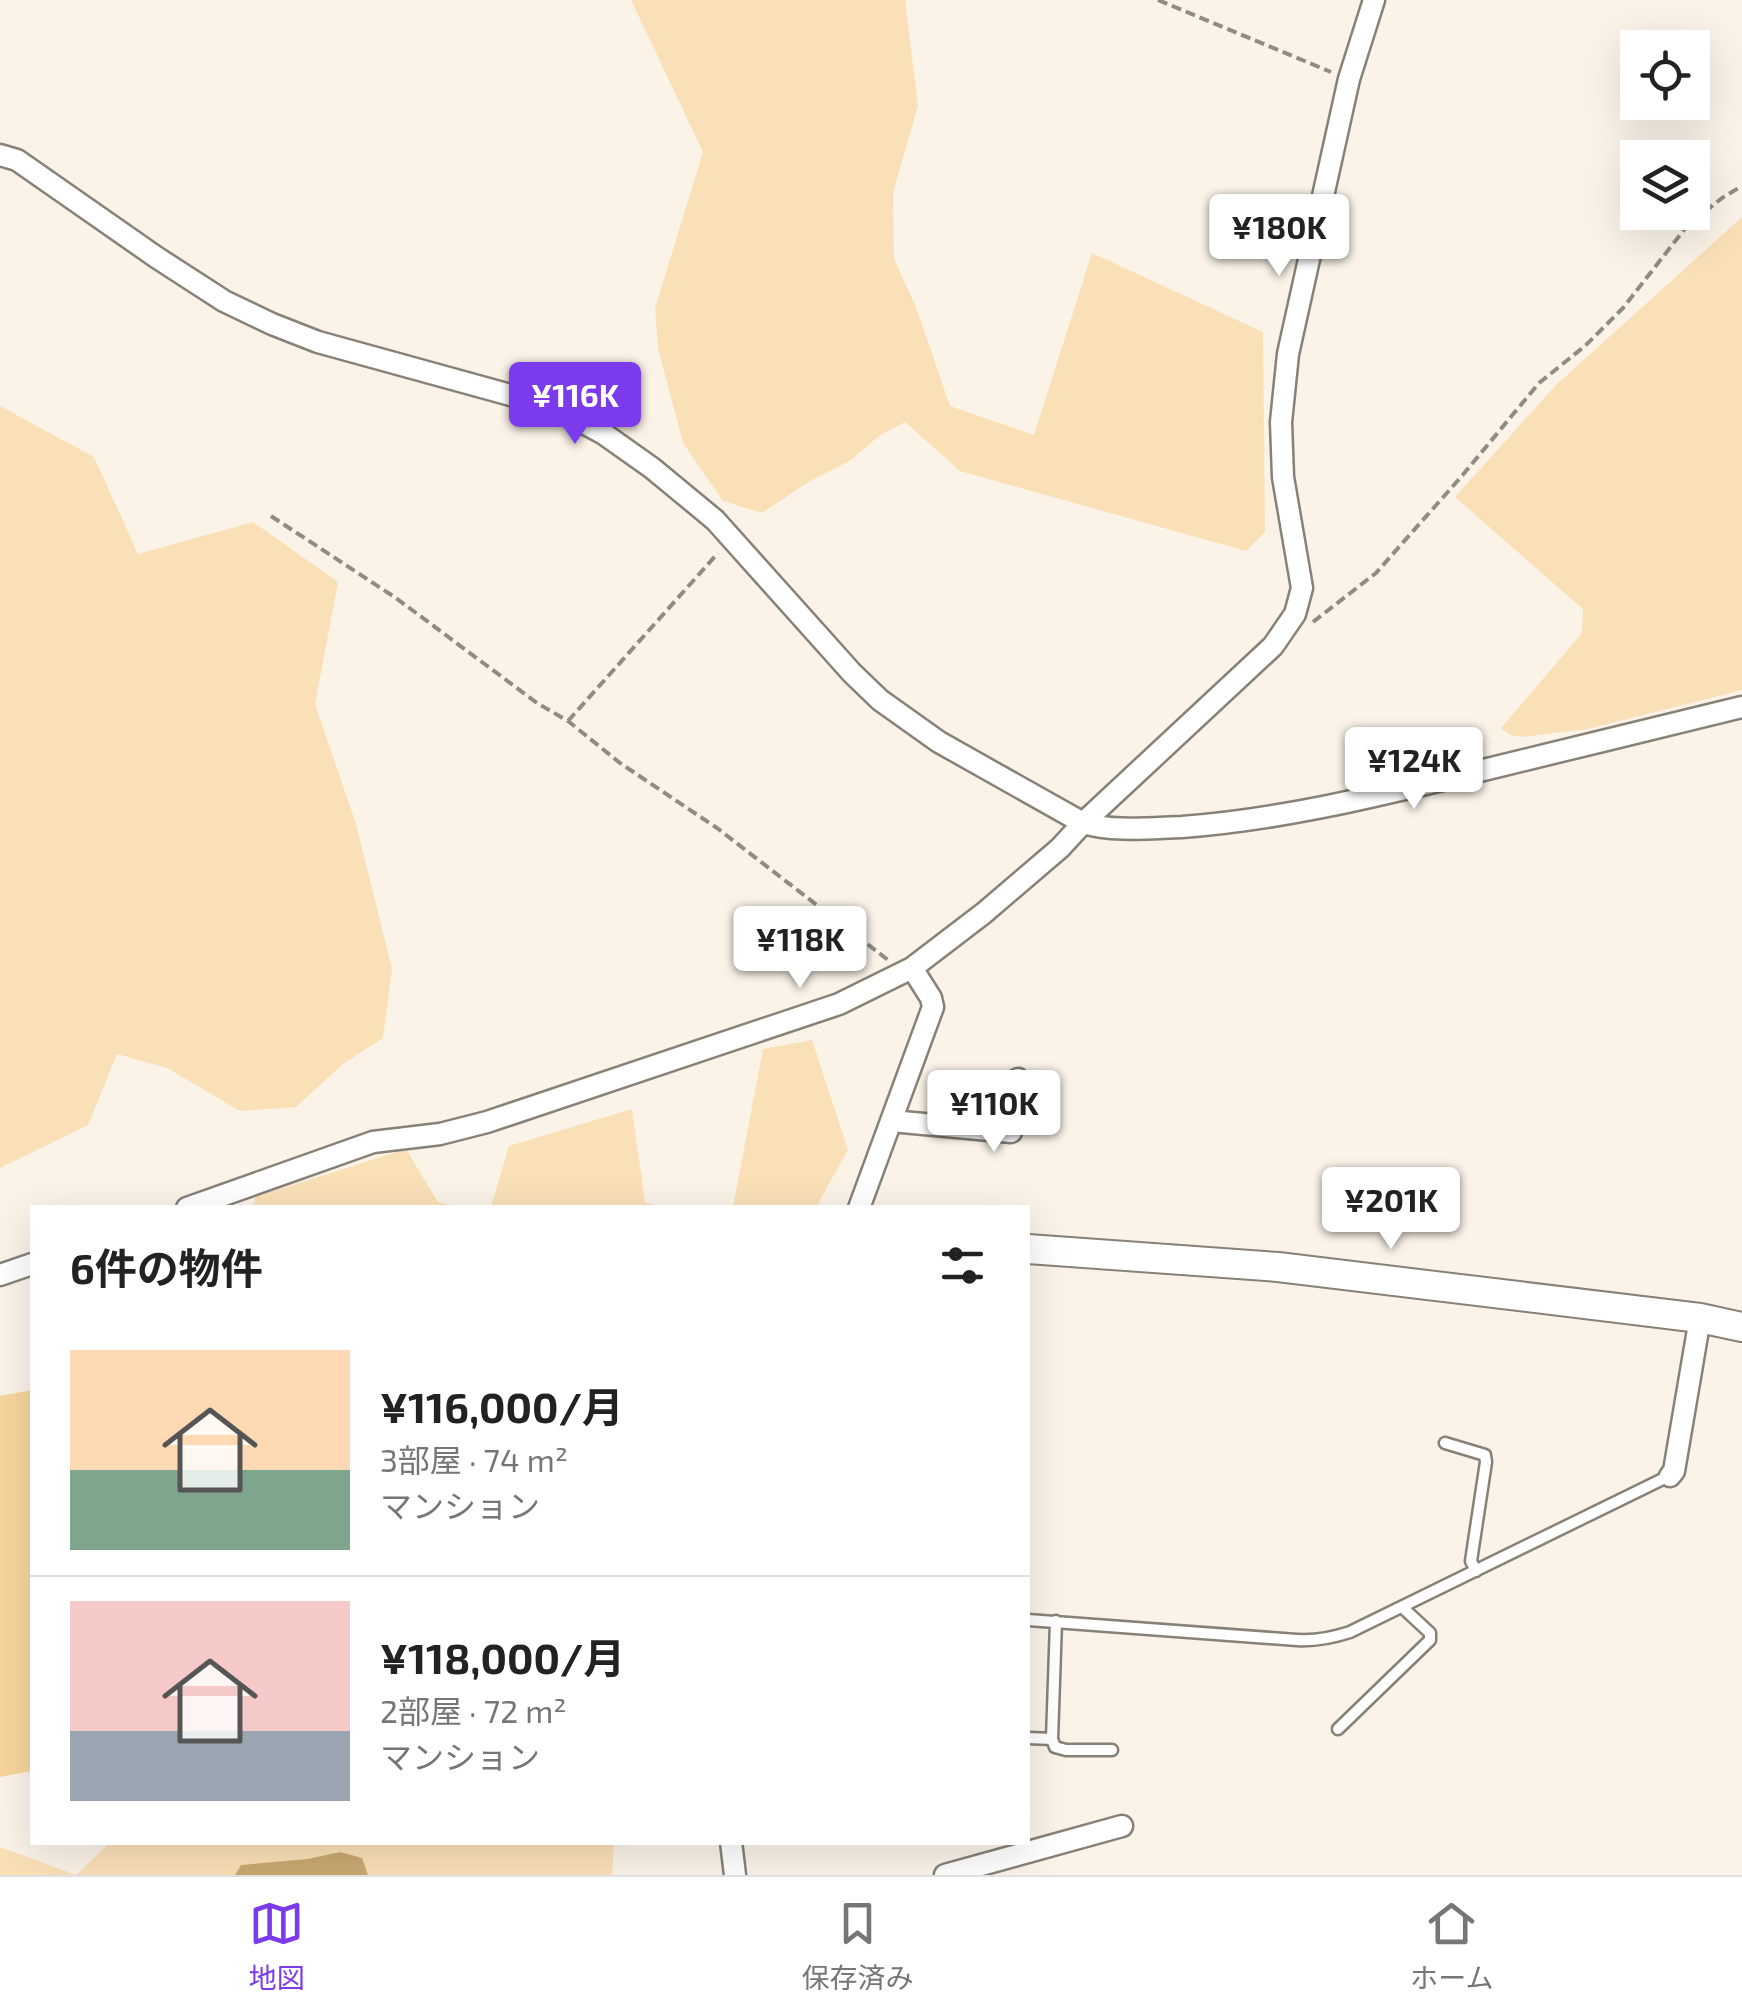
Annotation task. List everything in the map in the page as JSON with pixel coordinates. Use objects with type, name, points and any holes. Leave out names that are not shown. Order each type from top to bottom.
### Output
[{"type":"street","points":[[217,1202],[373,1142],[440,1134],[487,1122],[823,1010],[907,971],[1060,848],[1273,646],[1295,614],[1302,588],[1283,477],[1281,422],[1288,354],[1349,79],[1374,0]]},
{"type":"street","points":[[0,156],[17,160],[224,301],[272,324],[318,342],[517,396],[578,420],[616,442],[693,500],[880,700],[939,742],[1083,823],[1154,828],[1242,821],[1306,810],[1742,707]]},
{"type":"street","points":[[861,1205],[932,1007],[930,998],[907,971]]},
{"type":"street","points":[[891,1122],[1011,1132],[1018,1079]]},
{"type":"street","points":[[1030,1250],[1278,1267],[1700,1318],[1742,1327]]},
{"type":"street","points":[[0,1276],[30,1265]]},
{"type":"street","points":[[1670,1476],[1700,1318]]},
{"type":"street","points":[[945,1875],[1122,1826]]},
{"type":"street","points":[[731,1845],[735,1875]]},
{"type":"lane","points":[[1445,1444],[1485,1455],[1471,1561],[1476,1570]]},
{"type":"lane","points":[[1030,1620],[1316,1640],[1350,1632],[1670,1476]]},
{"type":"lane","points":[[1338,1729],[1430,1640],[1430,1633],[1402,1607]]},
{"type":"lane","points":[[1056,1621],[1052,1739],[1055,1747],[1112,1750]]},
{"type":"lane","points":[[1030,1738],[1052,1739]]},
{"type":"path","points":[[1158,0],[1349,79]]},
{"type":"path","points":[[1281,634],[1307,627],[1376,573],[1539,383],[1585,346],[1623,308],[1687,226],[1742,186]]},
{"type":"path","points":[[271,516],[396,598],[510,684],[568,721],[620,764],[732,839],[907,971]]},
{"type":"path","points":[[568,721],[731,538]]},
{"type":"shaded area","points":[[631,0],[905,0],[918,106],[893,192],[894,259],[916,307],[950,406],[1034,435],[1092,253],[1263,332],[1265,532],[1246,551],[960,471],[905,422],[879,436],[851,460],[762,513],[723,501],[683,443],[658,348],[655,308],[703,152]]},
{"type":"shaded area","points":[[1742,217],[1742,690],[1588,729],[1510,735],[1501,728],[1582,633],[1583,609],[1455,497],[1556,385]]},
{"type":"shaded area","points":[[0,406],[94,457],[138,554],[253,522],[338,582],[315,704],[356,824],[392,969],[383,1038],[343,1064],[296,1107],[240,1111],[167,1068],[117,1054],[88,1125],[0,1168]]},
{"type":"shaded area","points":[[812,1040],[848,1150],[817,1205],[733,1205],[763,1049]]},
{"type":"shaded area","points":[[632,1109],[645,1203],[655,1205],[492,1205],[509,1146]]},
{"type":"shaded area","points":[[406,1149],[438,1202],[449,1205],[253,1205],[255,1197]]},
{"type":"shaded area","points":[[108,1845],[614,1845],[612,1875],[76,1875]]},
{"type":"shaded area","points":[[0,1847],[76,1875],[0,1875]]},
{"type":"shaded area","points":[[340,1852],[362,1858],[368,1875],[235,1875],[241,1865]]},
{"type":"building","points":[[30,1390],[30,1771],[0,1777],[0,1396]]}]
